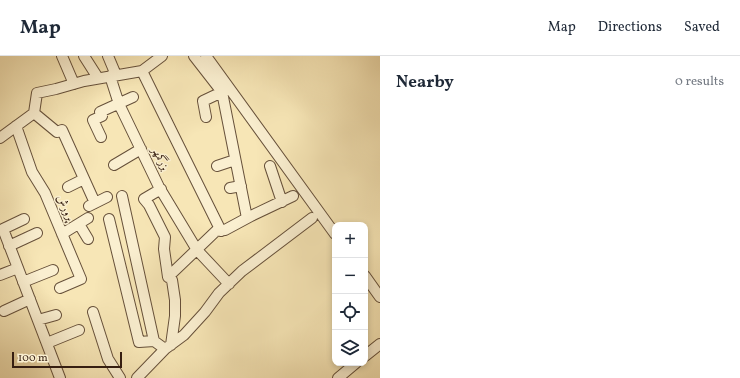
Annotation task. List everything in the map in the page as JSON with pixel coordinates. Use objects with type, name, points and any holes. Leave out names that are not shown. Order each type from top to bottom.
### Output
[{"type":"street","points":[[62,56],[74,84]]},
{"type":"street","points":[[84,56],[98,78]]},
{"type":"street","name":"بزرگمهر","points":[[108,56],[118,104],[161,189],[197,250],[229,284]]},
{"type":"street","points":[[194,56],[222,92],[247,218]]},
{"type":"street","points":[[206,56],[332,230]]},
{"type":"street","points":[[0,138],[34,113],[37,93],[98,78],[142,71],[159,57]]},
{"type":"street","points":[[142,71],[221,231]]},
{"type":"street","points":[[206,117],[203,101],[222,92]]},
{"type":"street","points":[[101,137],[92,120],[102,116],[100,112],[133,97]]},
{"type":"street","points":[[34,113],[57,132],[62,130],[84,179],[92,204],[107,197]]},
{"type":"street","name":"پرورش","points":[[16,126],[32,172],[45,193],[81,279],[60,288]]},
{"type":"street","points":[[114,165],[141,149]]},
{"type":"street","points":[[217,166],[235,160]]},
{"type":"street","points":[[270,166],[282,202]]},
{"type":"street","points":[[68,187],[84,179]]},
{"type":"street","points":[[230,188],[241,186]]},
{"type":"street","points":[[161,189],[144,199],[165,237],[164,249],[168,277],[172,280],[175,300],[175,316],[168,347]]},
{"type":"street","points":[[122,196],[154,342]]},
{"type":"street","points":[[168,277],[216,232],[225,230],[293,196]]},
{"type":"street","points":[[137,378],[168,347],[184,335],[205,312],[218,293],[242,271],[312,218]]},
{"type":"street","points":[[24,219],[3,229],[60,378]]},
{"type":"street","points":[[109,219],[140,342],[154,342],[168,347]]},
{"type":"street","points":[[62,234],[84,221],[88,239]]},
{"type":"street","points":[[9,246],[37,233]]},
{"type":"street","points":[[0,275],[18,268]]},
{"type":"street","points":[[23,282],[53,270]]},
{"type":"street","points":[[368,280],[380,297]]},
{"type":"street","points":[[4,311],[30,299]]},
{"type":"street","points":[[93,312],[108,359],[120,378]]},
{"type":"street","points":[[38,320],[56,315]]},
{"type":"street","points":[[47,343],[78,330]]},
{"type":"street","points":[[368,354],[380,344]]},
{"type":"street","points":[[338,378],[352,366]]}]
